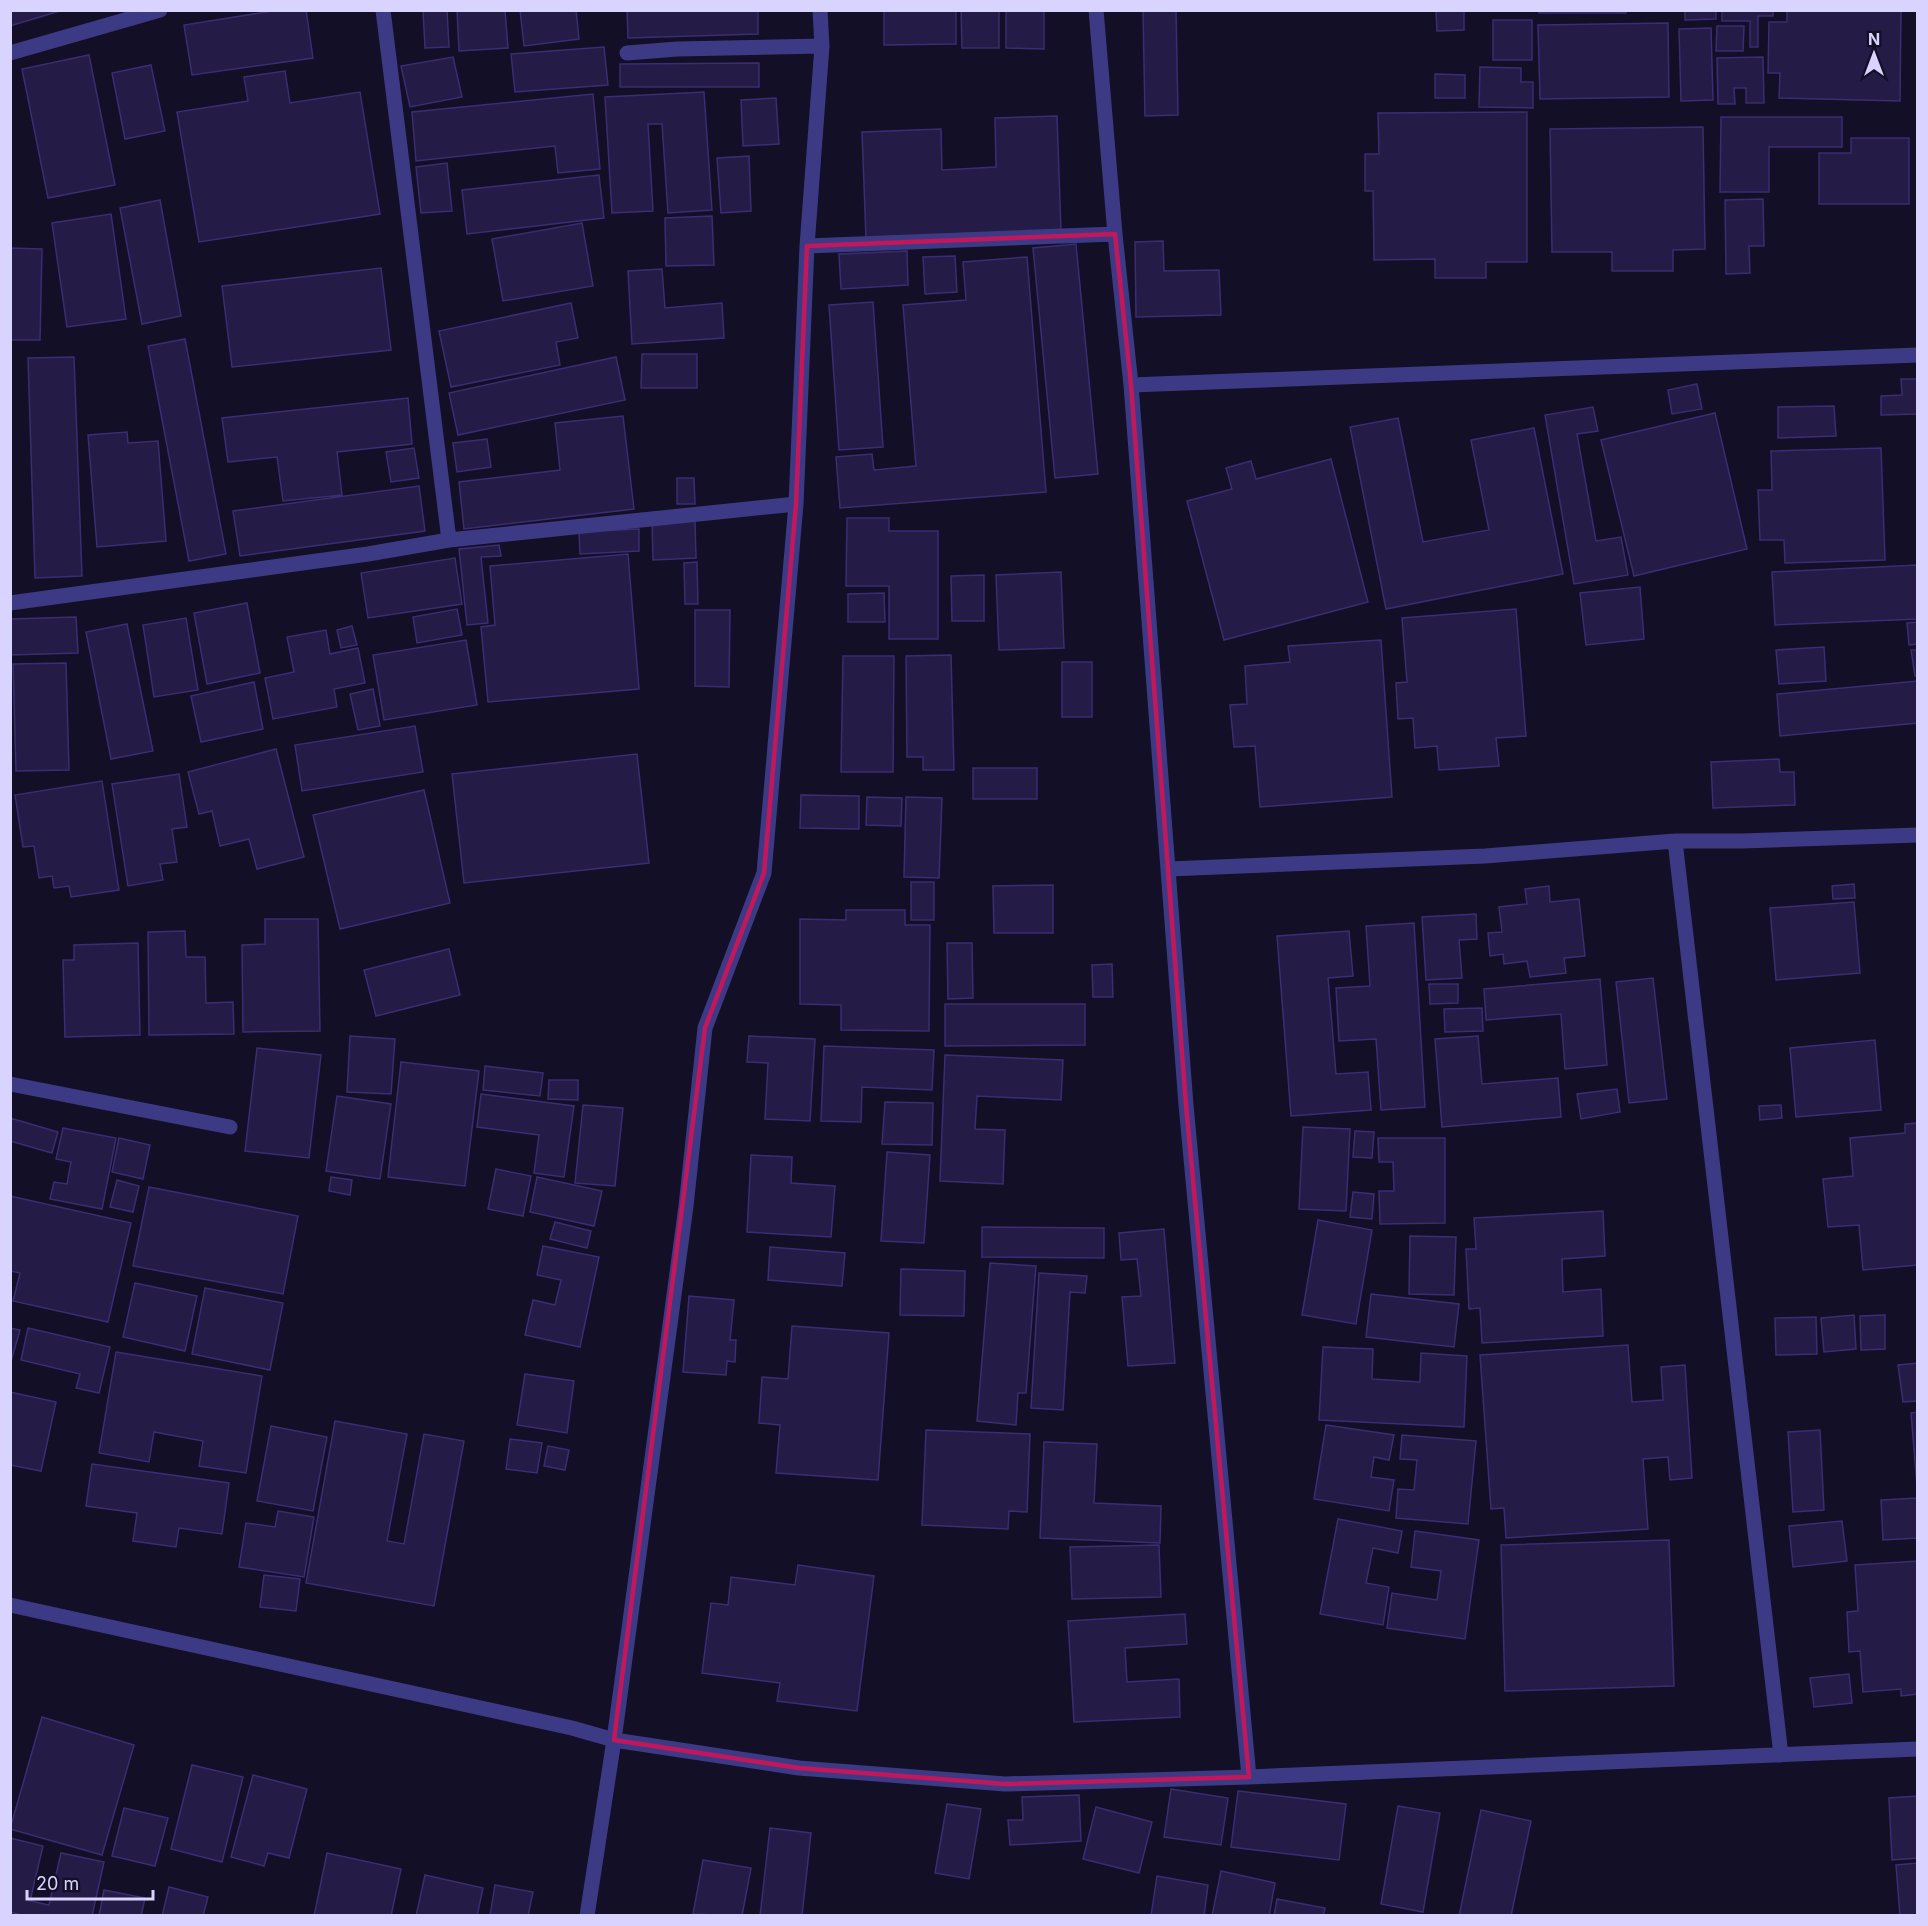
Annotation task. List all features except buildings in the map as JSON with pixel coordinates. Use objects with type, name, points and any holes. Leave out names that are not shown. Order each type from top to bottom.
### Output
[{"type":"street","points":[[10,53],[160,10]]},
{"type":"street","points":[[383,10],[449,540]]},
{"type":"street","points":[[587,1916],[614,1740],[684,1218],[705,1028],[764,873],[796,504],[807,246],[822,46],[820,10]]},
{"type":"street","points":[[1096,10],[1115,234],[1131,385],[1186,1106],[1249,1777]]},
{"type":"street","points":[[627,53],[677,49],[822,46]]},
{"type":"street","points":[[807,246],[1115,234]]},
{"type":"street","points":[[1131,385],[1917,355]]},
{"type":"street","points":[[10,603],[368,554],[449,540],[796,504]]},
{"type":"street","points":[[1169,869],[1485,856],[1675,841],[1917,835]]},
{"type":"street","points":[[1675,841],[1781,1755]]},
{"type":"street","points":[[10,1084],[230,1127]]},
{"type":"street","points":[[10,1605],[572,1728],[614,1740],[799,1768],[1005,1784],[1249,1777],[1917,1749]]},
{"type":"highlighted area","points":[[1115,234],[1131,385],[1186,1105],[1249,1777],[1005,1784],[799,1768],[614,1740],[705,1028],[764,873],[796,504],[807,246]]}]
